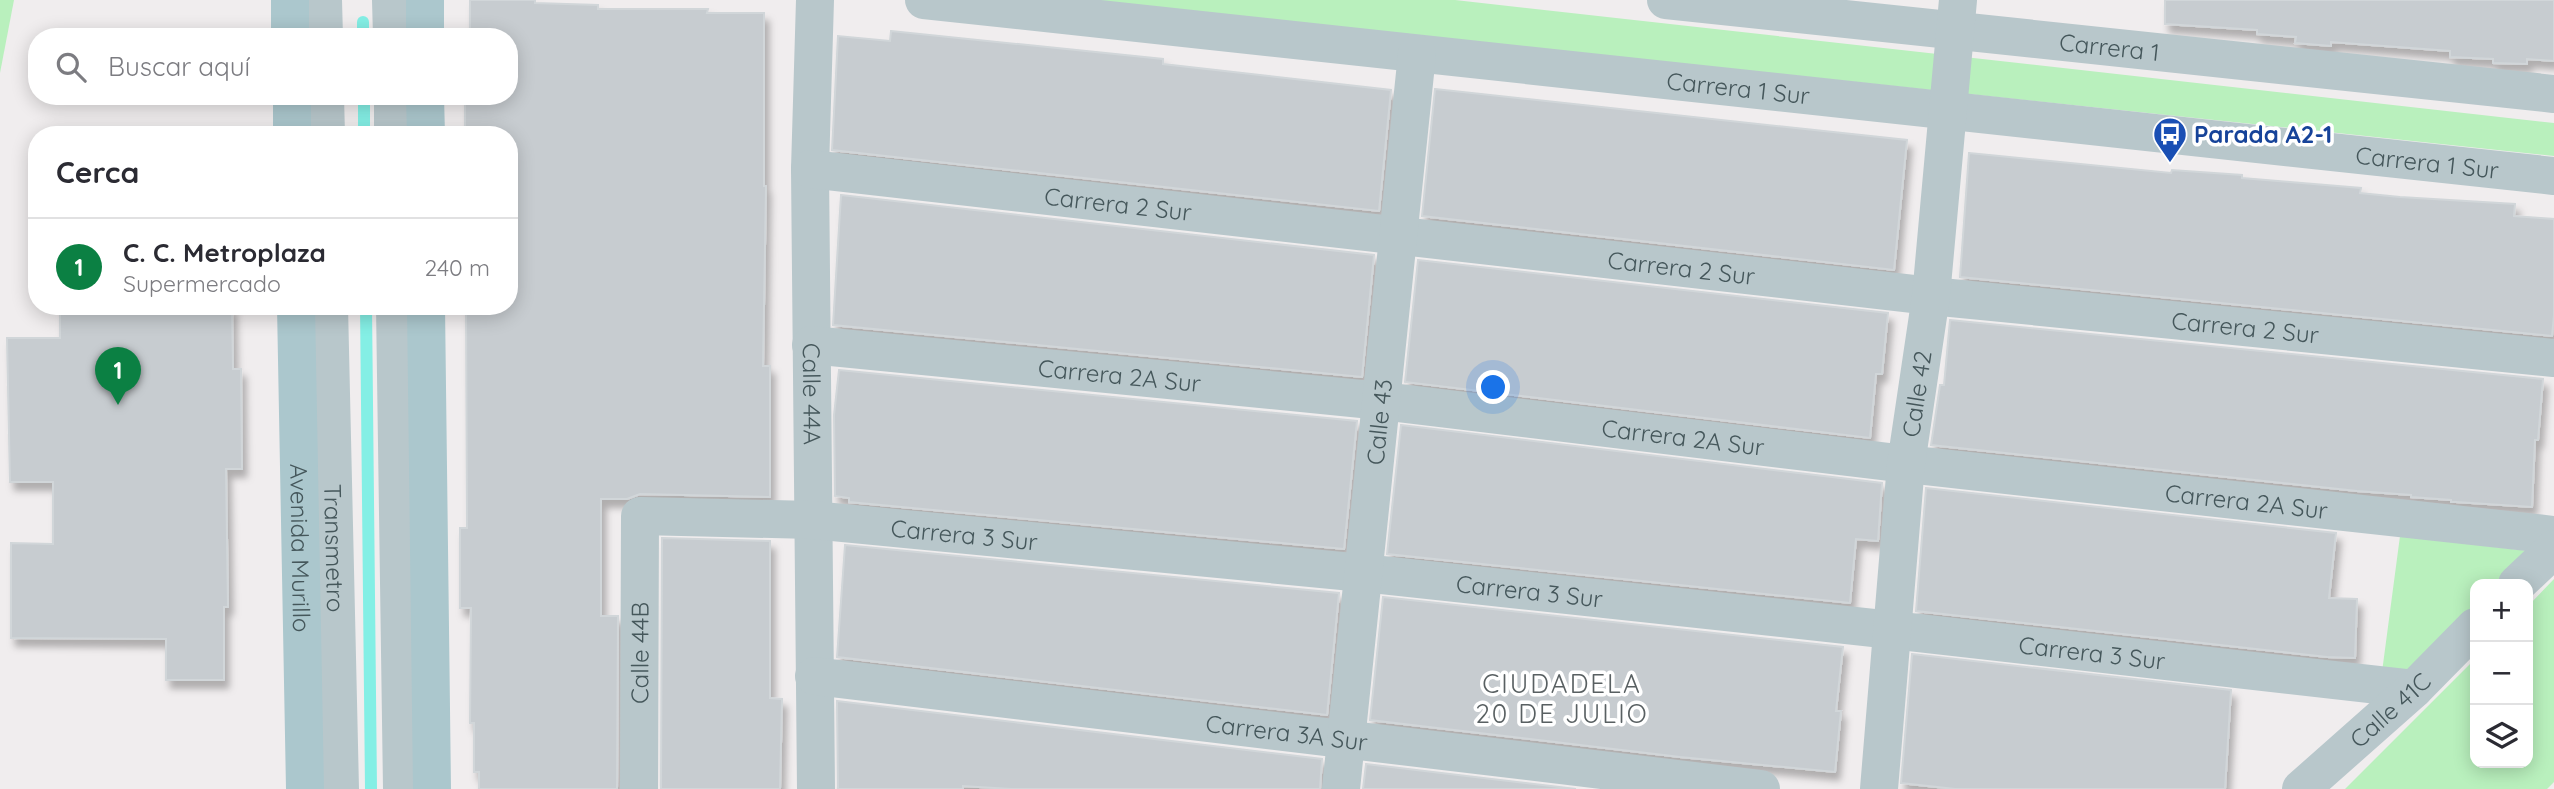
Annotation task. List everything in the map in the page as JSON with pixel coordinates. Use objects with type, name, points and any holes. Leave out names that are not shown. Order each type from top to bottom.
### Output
[{"type":"main road","points":[[290,0],[290,28]]},
{"type":"main road","points":[[425,0],[425,28]]},
{"type":"main road","points":[[292,105],[292,126]]},
{"type":"main road","points":[[425,105],[425,126]]},
{"type":"main road","name":"Avenida Murillo","points":[[296,315],[305,789]]},
{"type":"main road","points":[[426,315],[432,789]]},
{"type":"street","points":[[323,0],[324,28]]},
{"type":"street","points":[[391,0],[392,28]]},
{"type":"street","name":"Calle 44A","points":[[815,0],[810,169],[816,789]]},
{"type":"street","name":"Carrera 1 Sur","points":[[924,0],[2554,176]]},
{"type":"street","name":"Carrera 1","points":[[1666,0],[1956,16],[2554,94]]},
{"type":"street","name":"Calle 42","points":[[1879,789],[1906,464],[1931,296],[1956,16]]},
{"type":"street","name":"Calle 43","points":[[1340,789],[1417,54]]},
{"type":"street","points":[[325,105],[326,126]]},
{"type":"street","points":[[393,105],[393,126]]},
{"type":"street","name":"Carrera 2 Sur","points":[[810,169],[1931,296],[2554,358]]},
{"type":"street","name":"Transmetro","points":[[329,315],[340,789]]},
{"type":"street","points":[[396,315],[402,789]]},
{"type":"street","name":"Carrera 2A Sur","points":[[811,345],[1382,401],[1906,464],[2554,535]]},
{"type":"street","name":"Carrera 3 Sur","points":[[640,516],[812,520],[1363,573],[2414,690]]},
{"type":"street","name":"Calle 44B","points":[[639,789],[640,516]]},
{"type":"street","points":[[2521,579],[2554,549]]},
{"type":"street","name":"Calle 41C","points":[[2301,789],[2414,690],[2470,632]]},
{"type":"street","name":"Carrera 3A Sur","points":[[814,676],[1761,789]]},
{"type":"green space","points":[[0,0],[14,0],[0,73]]},
{"type":"green space","points":[[1081,0],[1455,0],[2554,123],[2554,156]]},
{"type":"green space","points":[[2400,536],[2529,551],[2503,579],[2470,579],[2470,613],[2412,675],[2382,672]]},
{"type":"green space","points":[[2554,579],[2554,782],[2547,789],[2345,789],[2470,664],[2470,768],[2533,768],[2533,601]]},
{"type":"building","points":[[470,0],[535,0],[535,3],[598,5],[598,9],[708,9],[707,13],[764,13],[766,186],[763,366],[770,366],[770,497],[640,494],[627,499],[601,499],[601,616],[618,616],[617,789],[479,789],[479,772],[474,772],[474,723],[470,723],[471,608],[460,608],[460,528],[467,528],[466,315],[518,315],[518,126],[465,126],[465,105],[518,105],[518,28],[470,28]]},
{"type":"building","points":[[2165,0],[2554,0],[2554,61],[2527,59],[2527,64],[2493,63],[2493,59],[2450,57],[2450,51],[2331,42],[2331,46],[2295,43],[2296,37],[2257,34],[2257,30],[2165,24]]},
{"type":"building","points":[[891,31],[1163,59],[1163,64],[1391,90],[1379,211],[832,150],[838,36],[890,41]]},
{"type":"building","points":[[1435,89],[1907,140],[1894,270],[1422,216]]},
{"type":"building","points":[[1969,153],[2171,173],[2172,170],[2242,175],[2242,178],[2361,188],[2360,193],[2400,197],[2515,204],[2514,216],[2554,219],[2552,336],[1960,277]]},
{"type":"building","points":[[841,195],[1374,255],[1362,377],[833,325]]},
{"type":"building","points":[[1418,260],[1888,313],[1882,374],[1876,374],[1870,438],[1405,382]]},
{"type":"building","points":[[60,315],[232,315],[233,369],[241,369],[242,469],[226,469],[228,607],[224,607],[224,680],[166,680],[166,639],[11,638],[11,543],[53,544],[53,482],[10,482],[7,338],[60,338]]},
{"type":"building","points":[[1950,320],[2543,379],[2538,440],[2535,440],[2532,507],[2451,502],[2411,495],[1931,445],[1940,385],[1944,385]]},
{"type":"building","points":[[839,370],[1357,421],[1344,549],[849,502],[849,498],[835,496],[834,415]]},
{"type":"building","points":[[1401,425],[1882,483],[1878,541],[1856,539],[1850,603],[1387,554]]},
{"type":"building","points":[[1926,488],[2336,533],[2329,598],[2357,599],[2355,658],[1916,611]]},
{"type":"building","points":[[662,538],[770,541],[770,698],[782,699],[780,789],[661,789]]},
{"type":"building","points":[[845,545],[1339,593],[1327,715],[837,657]]},
{"type":"building","points":[[1383,597],[1843,647],[1836,711],[1841,711],[1835,772],[1680,757],[1370,720]]},
{"type":"building","points":[[1912,654],[2231,690],[2225,789],[1955,789],[1901,783]]},
{"type":"building","points":[[837,701],[1322,759],[1320,789],[1011,789],[963,786],[963,789],[838,789]]},
{"type":"building","points":[[1366,764],[1576,789],[1363,789]]},
{"type":"waterway","points":[[363,22],[363,28]]},
{"type":"waterway","points":[[364,105],[364,126]]},
{"type":"waterway","points":[[366,315],[371,789]]},
{"type":"place","name":"Parada A2-1","points":[[2170,164]]},
{"type":"place","name":"C. C. Metroplaza","points":[[118,405]]},
{"type":"district","name":"CIUDADELA 20 DE JULIO","points":[[1562,698]]}]
